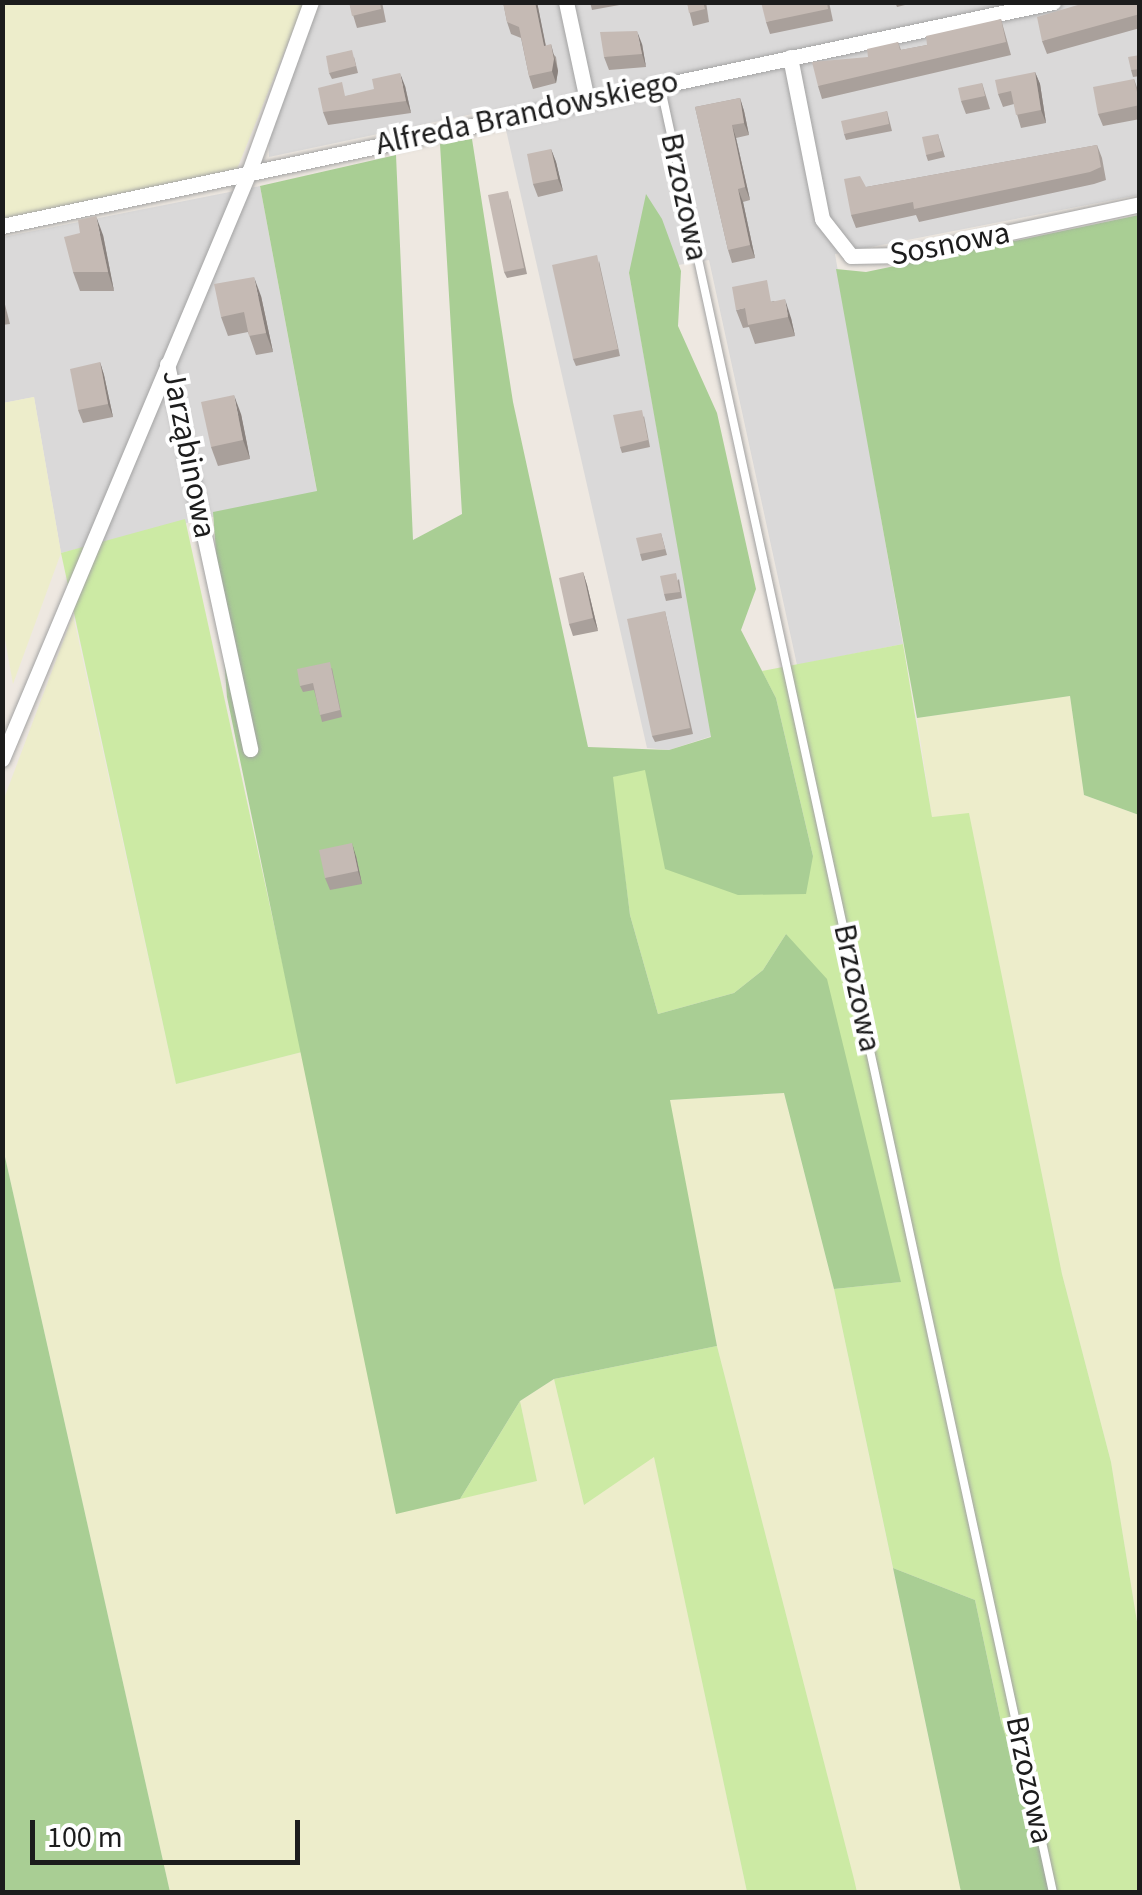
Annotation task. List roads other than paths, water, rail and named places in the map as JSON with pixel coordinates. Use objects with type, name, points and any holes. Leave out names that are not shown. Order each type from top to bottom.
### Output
[{"type":"street","name":"Jarząbinowa","points":[[250,749],[167,364],[250,172],[311,2]]},
{"type":"street","points":[[566,2],[587,100]]},
{"type":"street","name":"Alfreda Brandowskiego","points":[[2,226],[1053,2]]},
{"type":"street","name":"Sosnowa","points":[[790,57],[822,219],[851,256],[903,255],[1140,204]]},
{"type":"street","points":[[2,759],[167,364]]},
{"type":"lane","name":"Brzozowa","points":[[660,84],[1053,1892]]}]
